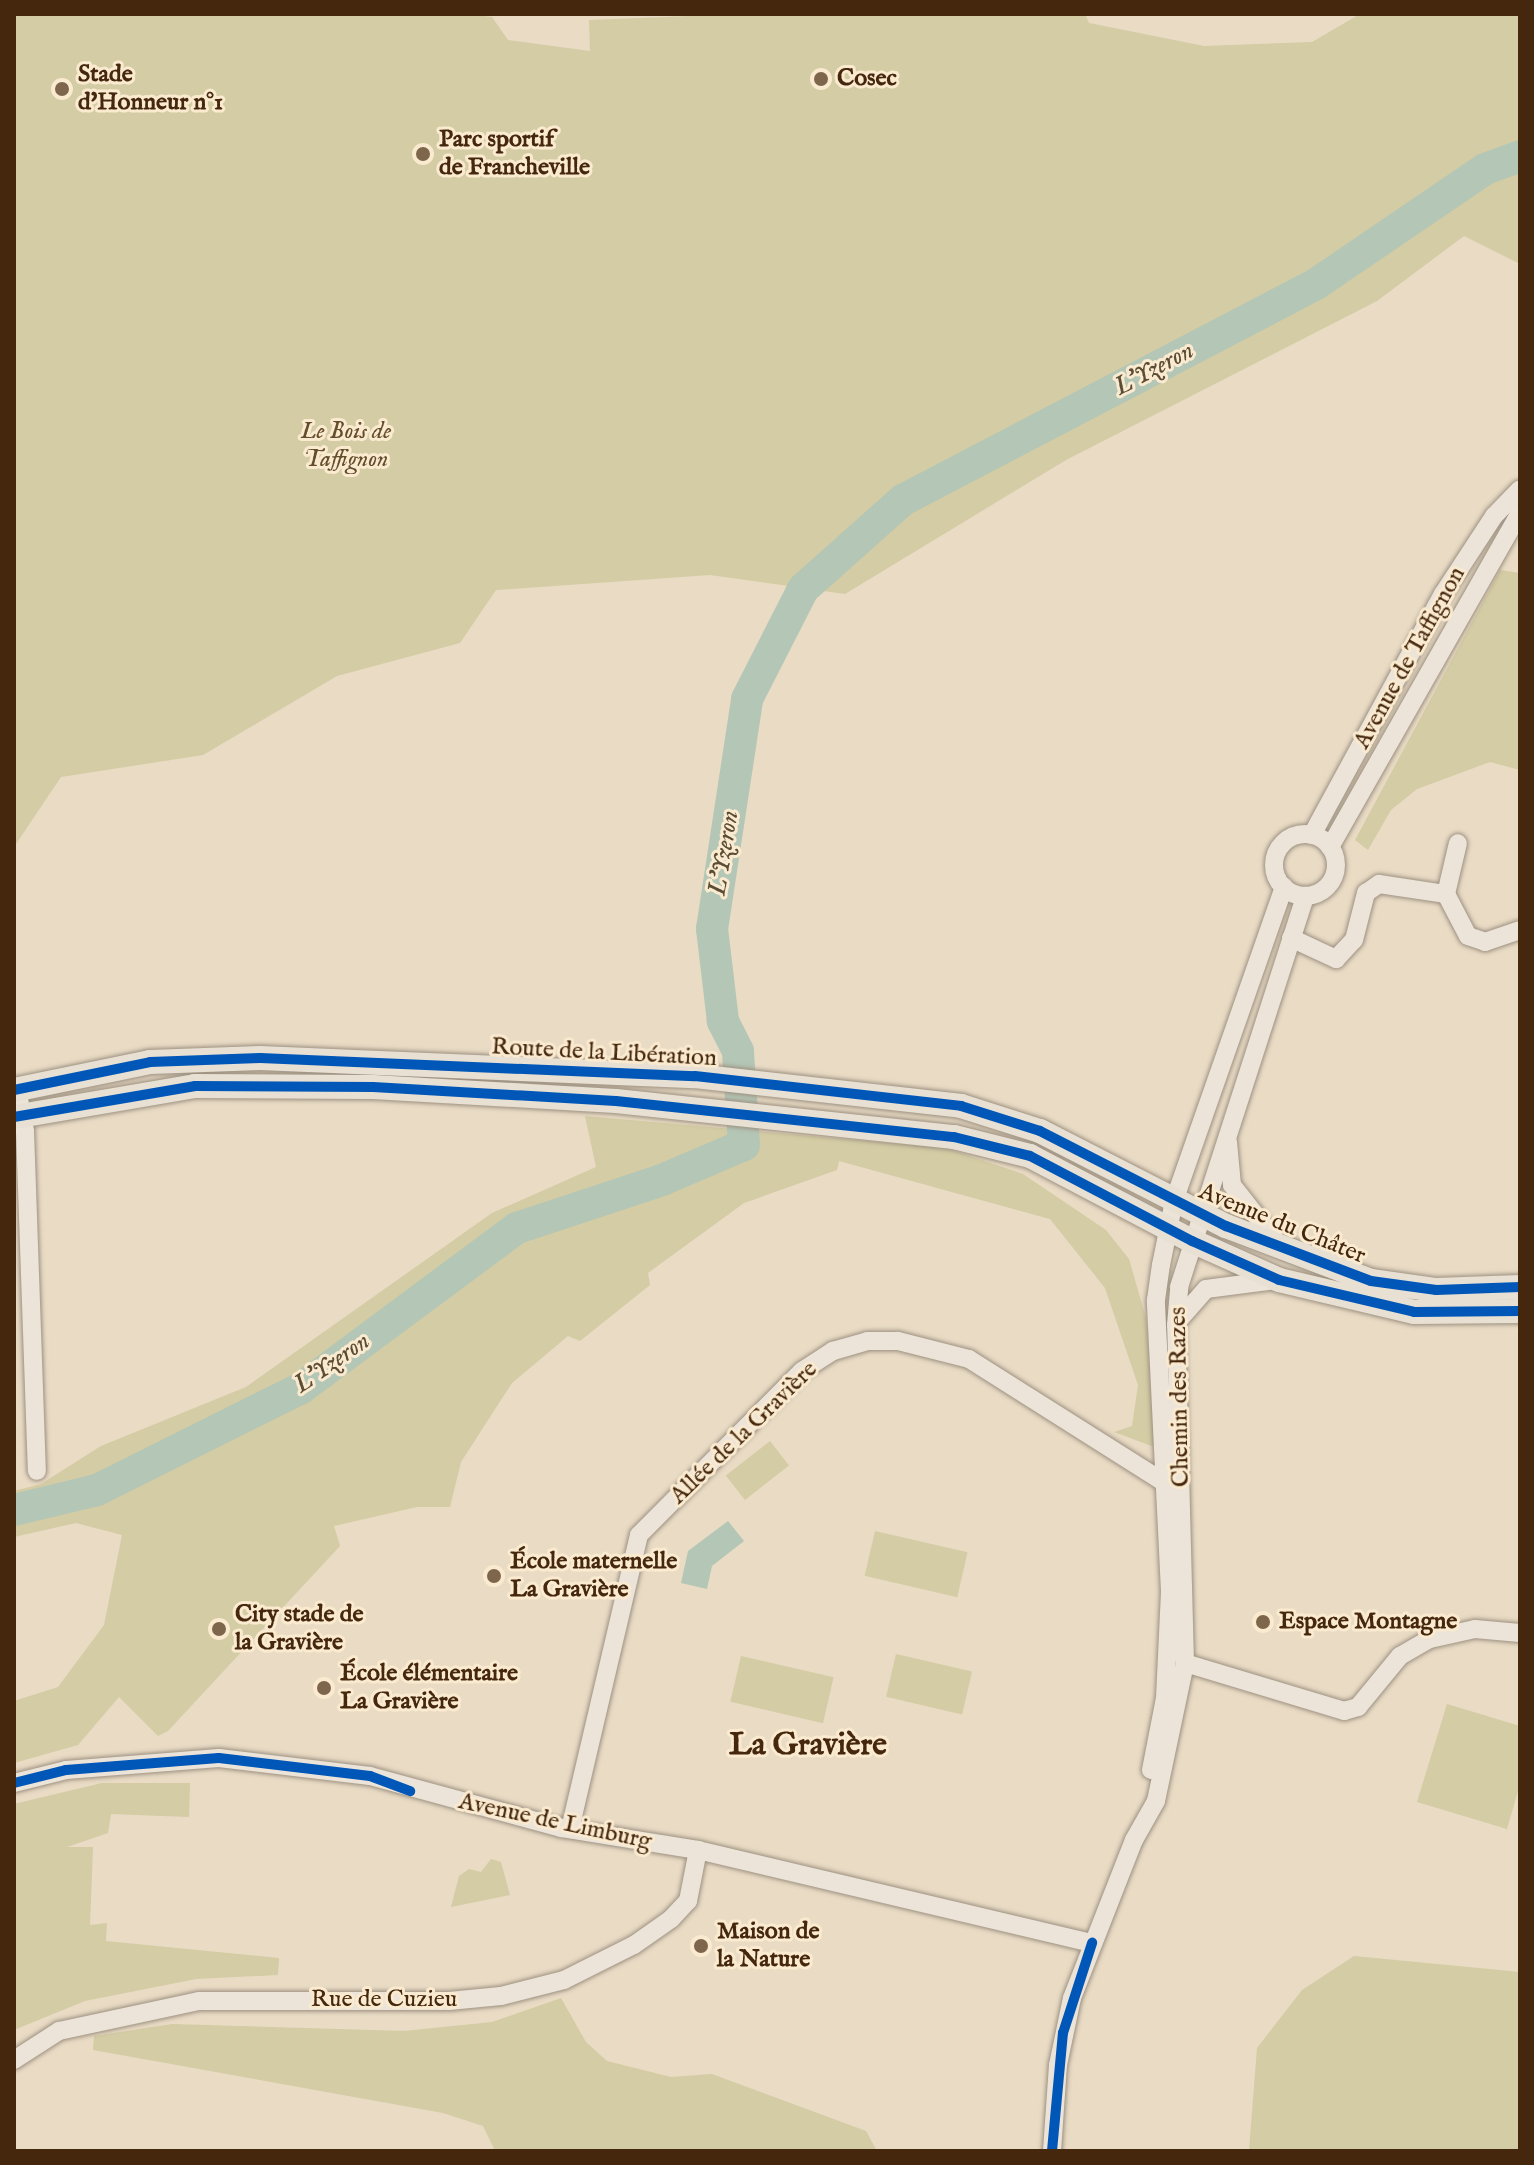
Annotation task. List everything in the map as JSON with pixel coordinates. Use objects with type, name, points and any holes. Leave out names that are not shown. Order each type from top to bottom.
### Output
[{"type":"main road","name":"Route de la Libération","points":[[15,1089],[195,1058],[695,1076],[782,1084],[961,1106],[1040,1131],[1174,1201]]},
{"type":"main road","name":"Route de la Libération","points":[[18,1117],[195,1086],[421,1089],[691,1108],[990,1143],[1030,1156],[1168,1229]]},
{"type":"main road","name":"Avenue du Châter","points":[[1174,1201],[1284,1252],[1371,1281],[1436,1290],[1520,1287]]},
{"type":"main road","name":"Avenue du Châter","points":[[1168,1229],[1279,1280],[1359,1303],[1414,1312],[1520,1311]]},
{"type":"street","name":"Avenue de Taffignon","points":[[1312,835],[1443,594],[1494,516],[1520,489]]},
{"type":"street","name":"Avenue de Taffignon","points":[[1305,896],[1330,883],[1336,865],[1330,847],[1520,513]]},
{"type":"street","points":[[1192,1241],[1305,896],[1284,887],[1275,871],[1277,853],[1287,840],[1312,835],[1330,847]]},
{"type":"street","points":[[1458,843],[1446,894],[1468,936],[1485,942],[1520,930]]},
{"type":"street","points":[[1291,938],[1336,959],[1354,940],[1366,893],[1379,884],[1446,894]]},
{"type":"street","points":[[1168,1229],[1174,1201],[1284,887]]},
{"type":"street","points":[[15,1089],[37,1471]]},
{"type":"street","points":[[1227,1135],[1232,1185],[1284,1252]]},
{"type":"street","name":"Chemin des Razes","points":[[1134,1840],[1165,1698],[1170,1591],[1168,1485],[1156,1300],[1168,1229]]},
{"type":"street","name":"Chemin des Razes","points":[[1052,2151],[1063,2033],[1092,1943],[1134,1840],[1156,1801],[1185,1663],[1176,1325],[1192,1241]]},
{"type":"street","points":[[1176,1325],[1206,1289],[1279,1280]]},
{"type":"street","name":"Allée de la Gravière","points":[[570,1829],[639,1535],[802,1371],[833,1351],[867,1341],[898,1341],[969,1359],[1168,1485]]},
{"type":"street","name":"Chemin des Razes","points":[[1168,1485],[1182,1555]]},
{"type":"street","name":"Chemin des Razes","points":[[1170,1591],[1185,1663]]},
{"type":"street","points":[[1185,1663],[1344,1711],[1358,1707],[1400,1656],[1430,1639],[1475,1629],[1520,1633]]},
{"type":"street","name":"Avenue de Limburg","points":[[14,1783],[66,1770],[163,1759],[260,1761],[370,1776],[410,1791],[570,1829],[698,1850],[1092,1943]]},
{"type":"street","name":"Rue de Cuzieu","points":[[14,2060],[59,2031],[199,2001],[449,2001],[564,1980],[634,1945],[671,1919],[688,1901],[698,1850]]},
{"type":"green space","name":"Le Bois de Taffignon","points":[[14,14],[469,14],[492,17],[508,40],[590,51],[589,20],[741,14],[1085,14],[1089,23],[1204,46],[1312,42],[1360,14],[1520,14],[1520,264],[1464,236],[1377,301],[1066,460],[845,594],[710,575],[496,590],[460,643],[337,676],[203,755],[61,777],[14,847]]},
{"type":"green space","points":[[1500,570],[1520,573],[1520,770],[1490,762],[1417,789],[1391,810],[1368,850],[1355,840]]},
{"type":"green space","points":[[585,1116],[946,1148],[1023,1174],[1106,1230],[1129,1259],[1146,1318],[1157,1448],[1114,1432],[1132,1426],[1138,1385],[1105,1288],[1050,1219],[839,1161],[837,1170],[744,1203],[648,1273],[650,1285],[580,1341],[568,1336],[512,1383],[461,1462],[450,1507],[417,1507],[334,1526],[340,1546],[168,1731],[158,1736],[119,1697],[78,1745],[14,1763],[14,1701],[58,1687],[104,1625],[122,1535],[76,1523],[14,1537],[14,1491],[41,1484],[101,1446],[246,1387],[492,1213],[596,1167]]},
{"type":"green space","points":[[770,1441],[789,1465],[745,1500],[726,1475]]},
{"type":"green space","points":[[875,1531],[968,1552],[957,1597],[865,1576]]},
{"type":"green space","points":[[896,1654],[972,1672],[962,1714],[886,1697]]},
{"type":"green space","points":[[741,1656],[834,1677],[823,1723],[730,1702]]},
{"type":"green space","points":[[1447,1704],[1520,1726],[1520,1784],[1507,1829],[1417,1802]]},
{"type":"green space","points":[[102,1783],[190,1783],[189,1817],[111,1814],[108,1833],[67,1847],[93,1847],[90,1925],[107,1923],[106,1941],[279,1958],[278,1975],[196,1979],[85,2001],[14,2030],[14,1804]]},
{"type":"green space","points":[[491,1859],[501,1862],[510,1895],[451,1907],[459,1876],[469,1869],[481,1872]]},
{"type":"green space","points":[[1354,1956],[1520,1972],[1520,2151],[1249,2151],[1257,2048],[1302,1990]]},
{"type":"green space","points":[[561,1998],[586,2042],[607,2061],[671,2077],[712,2074],[866,2131],[877,2151],[495,2151],[483,2126],[443,2113],[93,2050],[94,2036],[172,2024],[404,2031],[492,2022]]},
{"type":"shaded area","points":[[728,1521],[744,1541],[712,1566],[707,1589],[681,1583],[688,1551]]},
{"type":"waterway","name":"L'Yzeron","points":[[14,1510],[97,1490],[300,1389],[517,1228],[662,1180],[744,1145],[738,1051],[723,1021],[712,929],[747,699],[803,589],[903,500],[1316,284],[1485,169],[1520,156]]},
{"type":"cycle path","points":[[14,1090],[150,1062],[260,1058],[695,1076],[961,1106],[1040,1131],[1226,1226],[1371,1281],[1436,1290],[1520,1287]]},
{"type":"cycle path","points":[[14,1117],[195,1086],[373,1087],[616,1101],[954,1137],[1030,1156],[1192,1241],[1279,1280],[1414,1312],[1520,1311]]},
{"type":"cycle path","points":[[14,1783],[66,1770],[219,1758],[370,1776],[410,1791]]},
{"type":"cycle path","points":[[1052,2151],[1063,2033],[1092,1943]]},
{"type":"place","name":"Cosec","points":[[821,79]]},
{"type":"place","name":"Stade d'Honneur n°1","points":[[62,89]]},
{"type":"place","name":"Parc sportif de Francheville","points":[[423,154]]},
{"type":"place","name":"École maternelle La Gravière","points":[[494,1576]]},
{"type":"place","name":"Espace Montagne","points":[[1263,1622]]},
{"type":"place","name":"City stade de la Gravière","points":[[219,1629]]},
{"type":"place","name":"École élémentaire La Gravière","points":[[324,1688]]},
{"type":"place","name":"Maison de la Nature","points":[[701,1946]]},
{"type":"district","name":"La Gravière","points":[[808,1746]]}]
